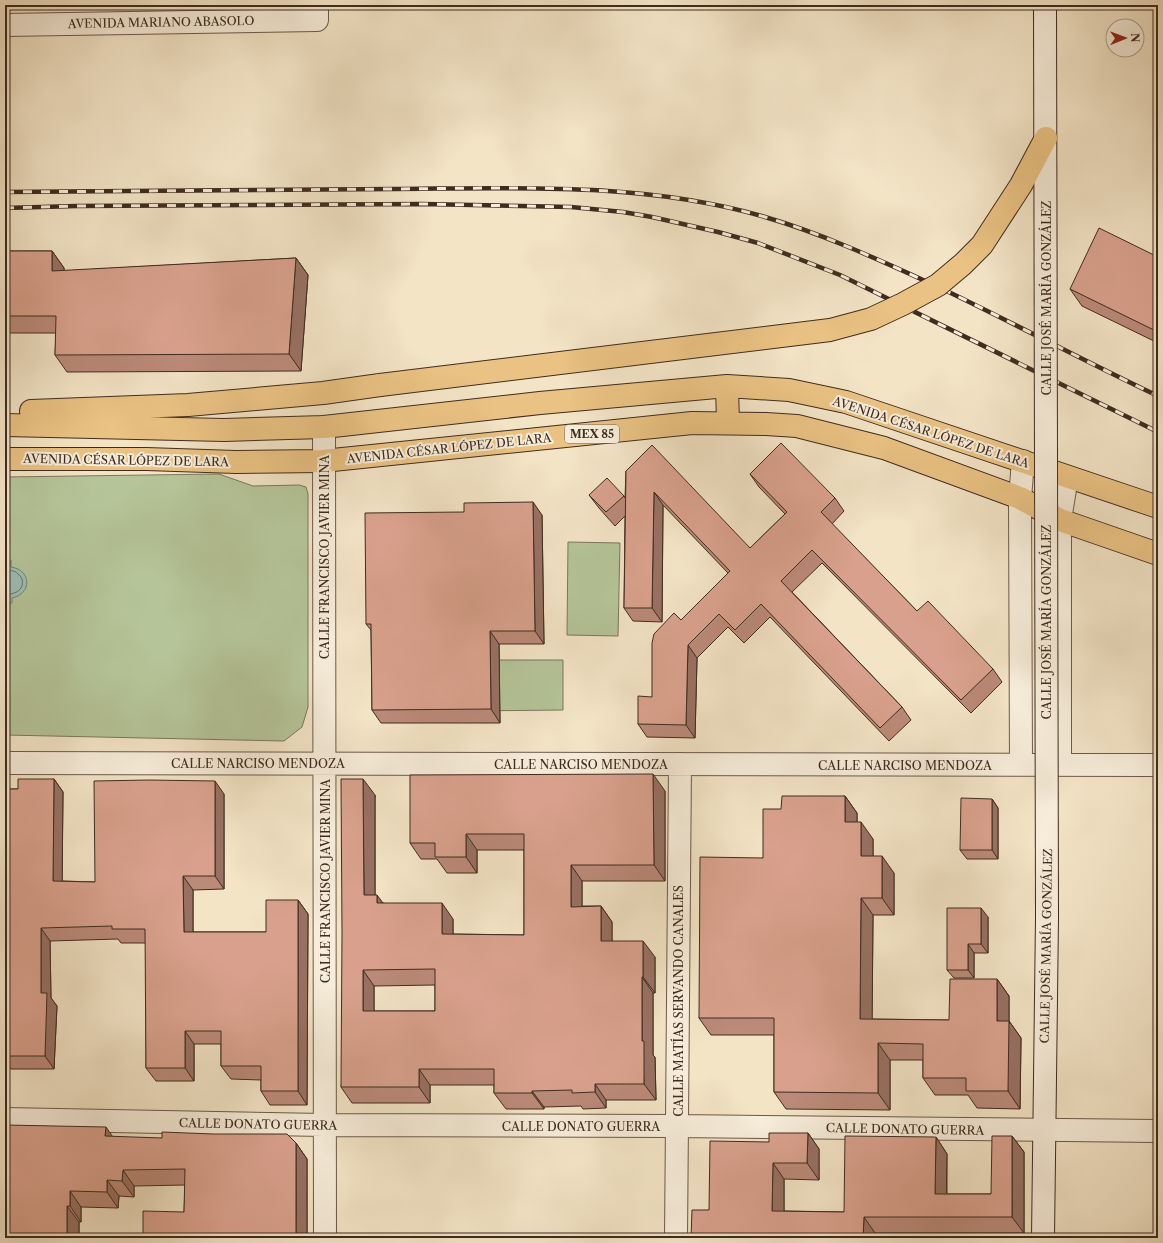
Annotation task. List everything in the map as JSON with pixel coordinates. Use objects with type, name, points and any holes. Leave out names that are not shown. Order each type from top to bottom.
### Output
[{"type":"main road","points":[[5,420],[29,412],[188,404],[323,393],[830,330],[871,319],[938,285],[963,264],[982,245],[1021,185],[1046,138]]},
{"type":"main road","points":[[727,386],[728,423]]},
{"type":"main road","name":"AVENIDA CÉSAR LÓPEZ DE LARA","points":[[5,425],[224,430],[324,427],[540,403],[727,386],[788,390],[846,402],[1158,508]]},
{"type":"main road","name":"AVENIDA CÉSAR LÓPEZ DE LARA","points":[[5,459],[146,459],[236,462],[323,461],[692,423],[797,426],[884,448],[1020,498],[1060,520],[1158,554]]},
{"type":"street","name":"CALLE JOSÉ MARÍA GONZÁLEZ","points":[[1043,1238],[1043,1131],[1047,918],[1045,5]]},
{"type":"street","name":"AVENIDA MARIANO ABASOLO","points":[[5,25],[317,12]]},
{"type":"street","name":"CALLE FRANCISCO JAVIER MINA","points":[[324,427],[325,1238]]},
{"type":"street","points":[[1021,765],[1020,498],[1023,462]]},
{"type":"street","points":[[1060,765],[1060,520],[1067,477]]},
{"type":"street","name":"CALLE NARCISO MENDOZA","points":[[5,763],[1158,765]]},
{"type":"street","name":"CALLE MATÍAS SERVANDO CANALES","points":[[676,1238],[680,764]]},
{"type":"street","name":"CALLE DONATO GUERRA","points":[[5,1119],[324,1125],[677,1126],[1158,1131]]},
{"type":"green space","points":[[219,474],[253,486],[299,485],[306,487],[308,494],[308,707],[302,727],[284,741],[5,735],[5,477]]},
{"type":"green space","points":[[568,542],[620,543],[618,636],[567,635]]},
{"type":"green space","points":[[470,660],[563,660],[563,710],[470,711]]},
{"type":"water","points":[[5,560],[11,560],[11,567],[18,569],[23,573],[27,582],[23,592],[19,596],[12,598],[12,603],[5,603]]},
{"type":"building","points":[[1099,228],[1158,257],[1158,332],[1070,289]]},
{"type":"building","points":[[5,251],[52,251],[52,271],[296,258],[289,354],[55,355],[56,316],[5,316]]},
{"type":"building","points":[[781,443],[835,498],[821,512],[917,611],[928,601],[993,669],[961,700],[812,550],[781,581],[902,707],[880,728],[761,604],[735,630],[719,614],[688,645],[686,725],[638,724],[638,696],[652,697],[652,643],[654,634],[674,613],[681,620],[730,571],[654,492],[652,608],[624,608],[626,471],[652,445],[750,548],[787,512],[750,474]]},
{"type":"building","points":[[607,478],[624,496],[606,512],[589,495]]},
{"type":"building","points":[[533,502],[535,631],[490,631],[491,709],[372,710],[371,624],[366,624],[365,513],[464,512],[464,503]]},
{"type":"building","points":[[653,774],[654,865],[571,865],[571,907],[601,906],[601,941],[643,941],[642,1041],[644,1041],[644,1084],[595,1084],[595,1092],[572,1093],[572,1090],[532,1091],[532,1093],[494,1093],[494,1069],[419,1069],[419,1087],[341,1087],[341,779],[363,779],[364,895],[377,895],[377,903],[442,903],[442,934],[524,935],[524,834],[466,834],[466,857],[435,857],[435,843],[410,843],[410,775]],"holes":[[[435,969],[435,1011],[363,1011],[363,970]]]},
{"type":"building","points":[[18,779],[54,779],[53,881],[95,882],[94,781],[215,781],[215,876],[183,876],[184,932],[266,932],[266,900],[298,900],[298,1091],[261,1091],[261,1066],[221,1066],[221,1031],[185,1031],[185,1068],[146,1068],[145,929],[112,929],[112,926],[41,928],[41,993],[47,993],[45,1056],[5,1056],[5,789],[18,789]]},
{"type":"building","points":[[782,796],[845,796],[845,822],[861,822],[861,856],[882,856],[882,898],[861,898],[860,1019],[949,1020],[950,979],[997,979],[997,1021],[1009,1021],[1008,1091],[966,1091],[966,1078],[923,1078],[923,1044],[878,1043],[878,1093],[774,1092],[774,1018],[699,1018],[700,857],[763,858],[763,809],[781,809]]},
{"type":"building","points":[[961,798],[992,799],[992,850],[960,850]]},
{"type":"building","points":[[947,908],[981,908],[981,944],[968,944],[968,970],[947,970]]},
{"type":"building","points":[[5,1125],[106,1127],[105,1136],[162,1138],[162,1132],[287,1134],[296,1143],[296,1238],[143,1238],[143,1211],[184,1212],[185,1169],[123,1170],[122,1181],[107,1180],[107,1192],[70,1191],[70,1206],[67,1206],[67,1238],[5,1238]]},
{"type":"building","points":[[769,1133],[808,1133],[807,1163],[773,1163],[772,1211],[844,1212],[845,1136],[936,1137],[935,1194],[991,1194],[992,1136],[1012,1136],[1012,1217],[864,1217],[863,1238],[691,1238],[692,1210],[709,1210],[710,1141],[769,1142]]},
{"type":"railway","points":[[5,192],[535,188],[628,192],[720,206],[787,224],[870,256],[932,284],[1158,396]]},
{"type":"railway","points":[[5,208],[77,206],[423,204],[571,207],[623,212],[652,217],[758,243],[840,275],[1158,432]]}]
